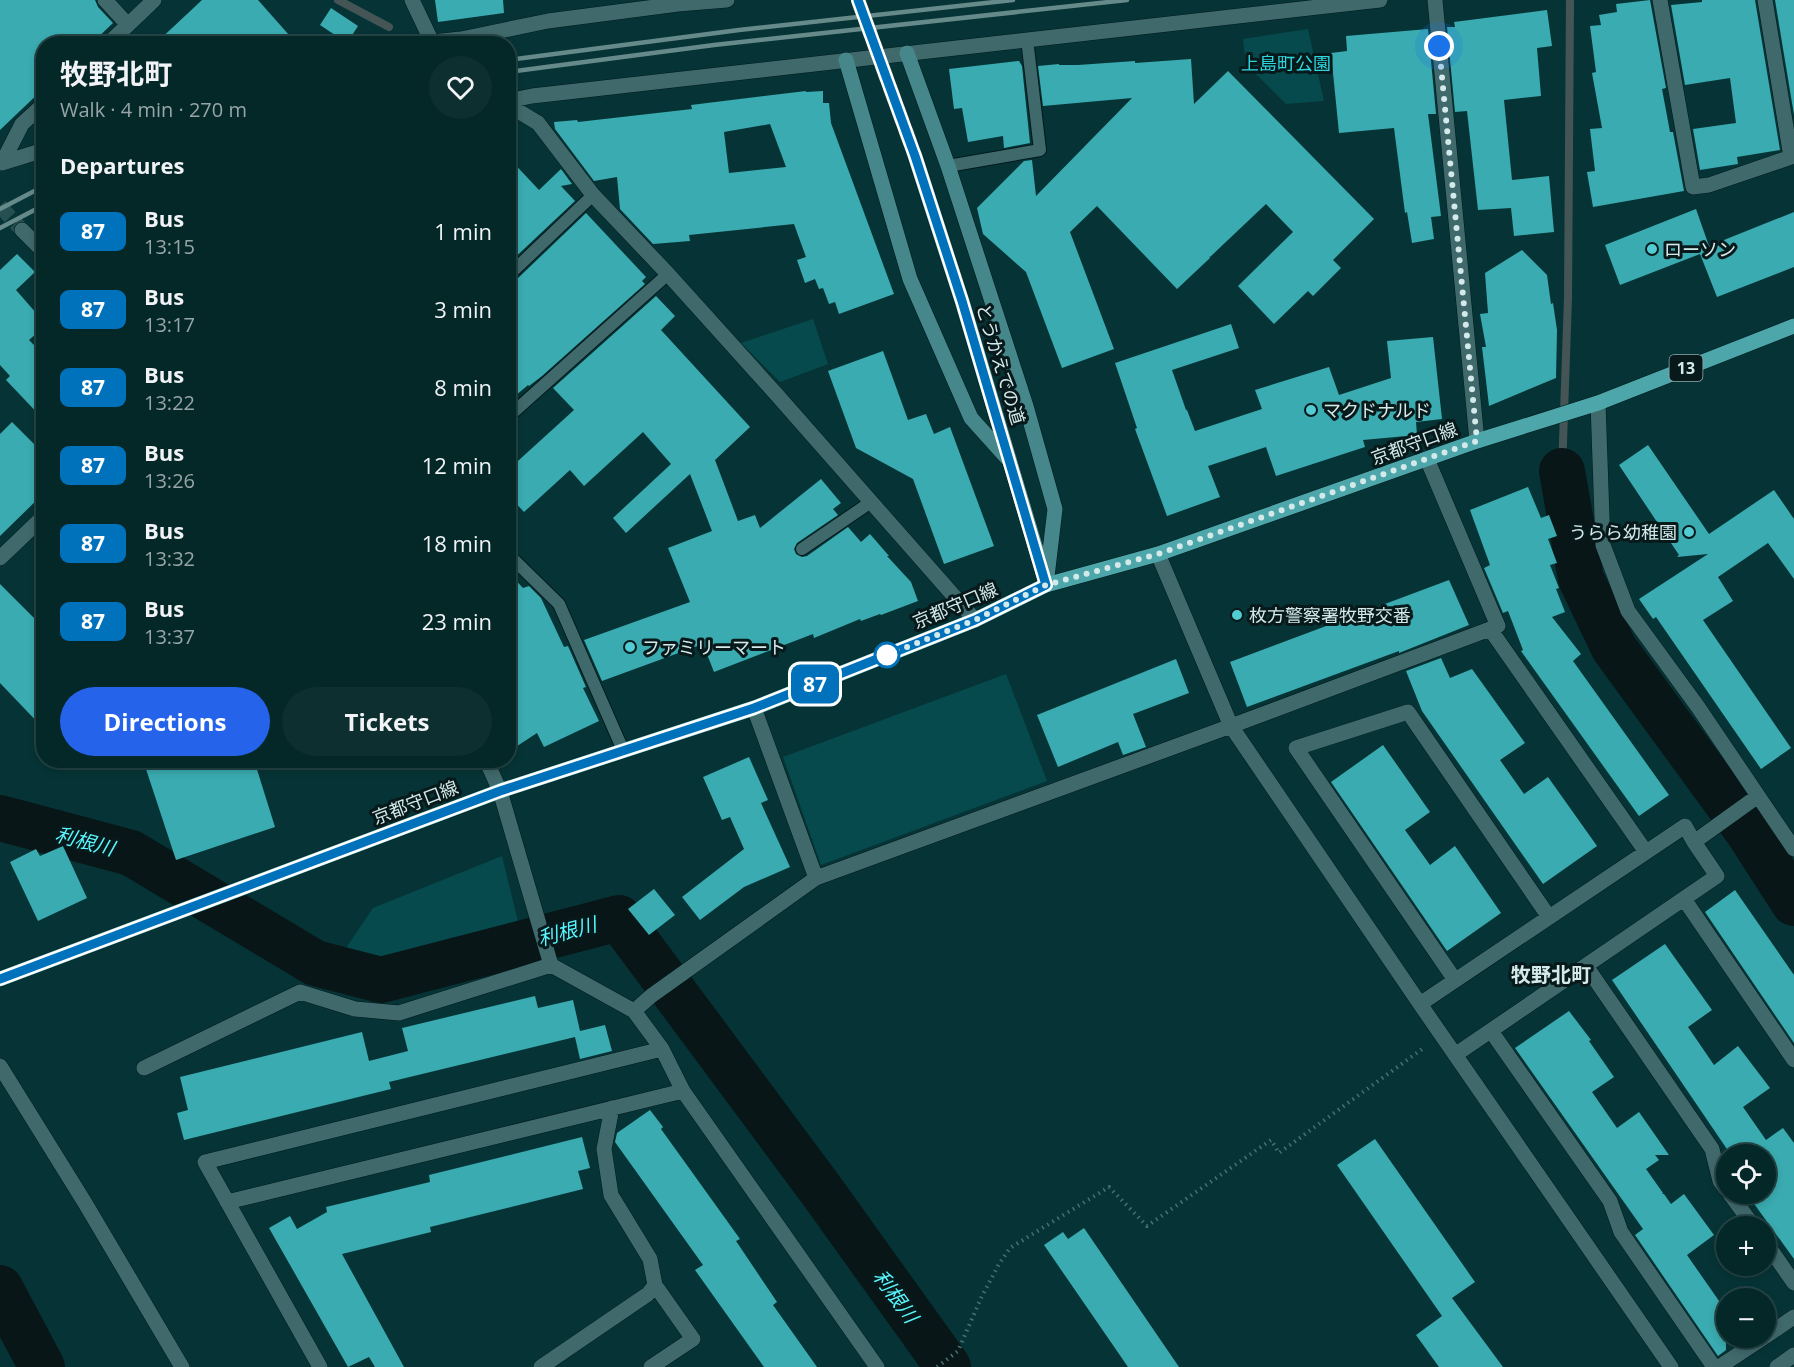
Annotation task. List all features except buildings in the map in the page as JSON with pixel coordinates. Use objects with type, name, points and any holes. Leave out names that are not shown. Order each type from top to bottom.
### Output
[{"type":"main road","name":"京都守口線","points":[[0,980],[500,791],[754,708],[975,620],[1046,585],[1158,554],[1477,441],[1598,403],[1794,326]]},
{"type":"street","points":[[105,0],[128,25]]},
{"type":"street","points":[[116,36],[154,0]]},
{"type":"street","points":[[411,0],[425,36]]},
{"type":"street","points":[[483,36],[548,21],[678,3],[727,0]]},
{"type":"street","points":[[516,101],[532,96],[907,52],[1380,0]]},
{"type":"street","points":[[1435,0],[1477,441]]},
{"type":"street","points":[[1660,0],[1693,187],[1709,185],[1792,156],[1765,0]]},
{"type":"street","points":[[907,52],[948,166],[1026,406],[1055,509],[1046,585]]},
{"type":"street","points":[[846,60],[910,279],[971,418],[1009,460]]},
{"type":"street","points":[[516,108],[538,123],[593,195],[668,274],[975,620]]},
{"type":"street","points":[[1,162],[22,124],[36,111]]},
{"type":"street","points":[[1,162],[36,152]]},
{"type":"street","name":"とうかえでの道","points":[[915,156],[962,301],[1046,585]]},
{"type":"street","points":[[22,230],[36,244]]},
{"type":"street","points":[[1598,403],[1603,545],[1628,611],[1698,707],[1794,849]]},
{"type":"street","points":[[634,1011],[651,996],[816,878],[1498,626],[1427,459]]},
{"type":"street","points":[[0,558],[36,524]]},
{"type":"street","points":[[1158,554],[1232,726],[1420,1004],[1671,1367]]},
{"type":"street","points":[[1490,629],[1646,852]]},
{"type":"street","points":[[754,708],[816,878]]},
{"type":"street","points":[[1455,980],[1296,748],[1408,711],[1550,917]]},
{"type":"street","points":[[490,768],[500,791],[550,959],[634,1011],[662,1049],[683,1091],[877,1367]]},
{"type":"street","points":[[1694,842],[1758,796]]},
{"type":"street","points":[[1420,1004],[1685,826],[1717,876],[1455,1055]]},
{"type":"street","points":[[1684,899],[1794,1060]]},
{"type":"street","points":[[144,1068],[300,992],[355,1009],[399,1013],[550,959]]},
{"type":"street","points":[[1586,966],[1712,1149],[1716,1164]]},
{"type":"street","points":[[1491,1030],[1610,1201],[1621,1232],[1714,1367]]},
{"type":"street","points":[[320,1367],[205,1162],[662,1049]]},
{"type":"street","points":[[0,1066],[85,1203],[182,1367]]},
{"type":"street","points":[[227,1202],[683,1091]]},
{"type":"street","points":[[612,1108],[604,1149],[611,1195],[650,1259],[655,1285],[693,1339],[651,1367]]},
{"type":"street","points":[[1776,1258],[1794,1283]]},
{"type":"street","points":[[541,1367],[648,1294],[655,1285]]},
{"type":"street","points":[[1776,1329],[1794,1317]]},
{"type":"street","points":[[1719,1367],[1748,1348]]},
{"type":"street","points":[[1777,1367],[1794,1355]]},
{"type":"lane","points":[[948,166],[1040,150],[1027,39]]},
{"type":"lane","points":[[516,268],[593,195]]},
{"type":"lane","points":[[516,410],[668,274]]},
{"type":"lane","points":[[802,549],[872,502]]},
{"type":"lane","points":[[516,562],[559,604],[623,750]]},
{"type":"path","points":[[937,1367],[958,1351],[981,1298],[1010,1248],[1109,1187],[1147,1226],[1271,1140],[1279,1153],[1442,1035]]},
{"type":"green space","name":"上島町公園","points":[[1308,29],[1324,101],[1286,104],[1246,64],[1243,39]]},
{"type":"green space","points":[[813,319],[828,364],[780,382],[741,343]]},
{"type":"green space","points":[[1006,674],[1047,781],[821,865],[783,757]]},
{"type":"green space","points":[[502,856],[520,930],[389,967],[342,954],[373,908]]},
{"type":"waterway","points":[[338,0],[389,27]]},
{"type":"waterway","points":[[1562,471],[1568,298],[1570,0]]},
{"type":"waterway","points":[[1562,471],[1581,579],[1614,648],[1749,833],[1794,903]]},
{"type":"waterway","name":"利根川","points":[[0,818],[131,853],[315,963],[381,980],[619,918],[821,1190],[948,1367]]},
{"type":"waterway","points":[[0,1288],[42,1367]]},
{"type":"tunnel","points":[[858,0],[915,156]]},
{"type":"tunnel","points":[[0,206],[22,230]]},
{"type":"railway","points":[[516,59],[739,30],[1013,0]]},
{"type":"railway","points":[[516,71],[714,45],[1127,0]]},
{"type":"railway","points":[[0,209],[36,190]]},
{"type":"railway","points":[[0,228],[36,209]]},
{"type":"bus line","name":"87","points":[[0,979],[500,791],[754,708],[975,620],[1046,585],[962,301],[915,156],[858,0]]},
{"type":"place","name":"ローソン","points":[[1652,249]]},
{"type":"place","name":"マクドナルド","points":[[1311,410]]},
{"type":"place","name":"うらら幼稚園","points":[[1689,532]]},
{"type":"place","name":"枚方警察署牧野交番","points":[[1237,615]]},
{"type":"place","name":"ファミリーマート","points":[[630,647]]},
{"type":"district","name":"牧野北町","points":[[1551,974]]},
{"type":"route","points":[[887,655],[975,620],[1046,585],[1158,554],[1477,441],[1439,46]]}]
